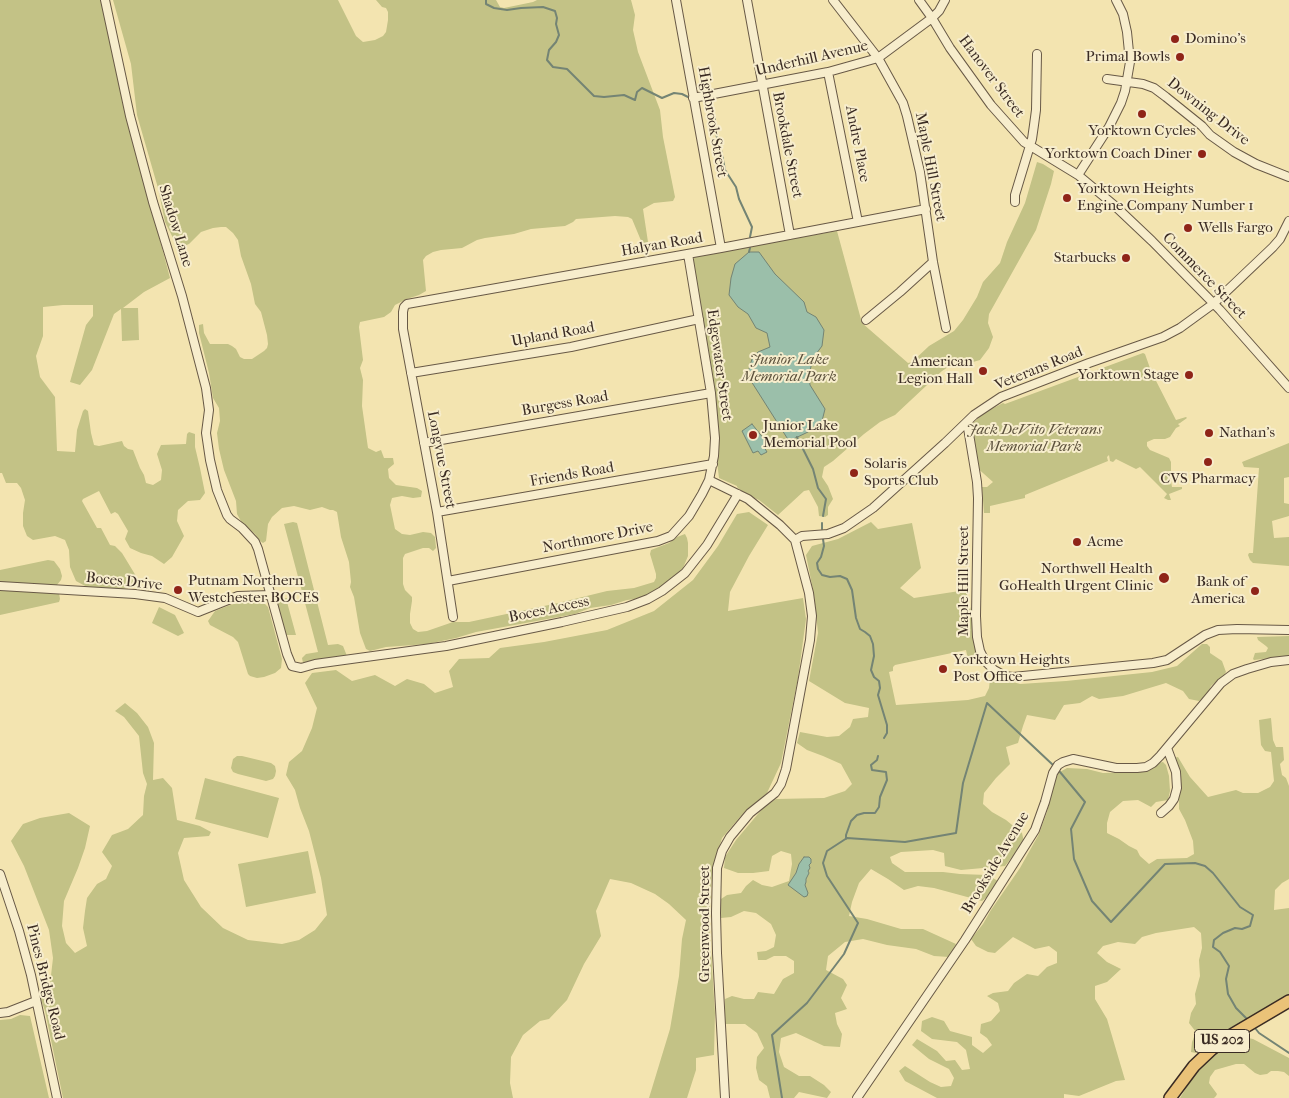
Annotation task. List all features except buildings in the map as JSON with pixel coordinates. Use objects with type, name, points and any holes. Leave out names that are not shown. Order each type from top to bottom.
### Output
[{"type":"highway","name":"US 202","points":[[1170,1098],[1194,1066],[1223,1040],[1289,1001]]},
{"type":"street","name":"Shadow Lane","points":[[105,0],[130,116],[150,193],[182,296],[206,388],[209,410],[206,432],[217,490],[227,515],[255,542],[271,596]]},
{"type":"street","name":"Highbrook Street","points":[[676,0],[721,248]]},
{"type":"street","name":"Brookdale Street","points":[[747,0],[790,235]]},
{"type":"street","name":"Maple Hill Street","points":[[833,0],[878,58],[907,116],[920,172],[933,262],[946,328]]},
{"type":"street","name":"Hanover Street","points":[[919,0],[990,105],[1024,142],[1078,175]]},
{"type":"street","name":"Underhill Avenue","points":[[693,98],[828,72],[878,58],[932,18],[939,11],[945,0]]},
{"type":"street","points":[[1078,175],[1109,127],[1121,103],[1127,82],[1130,62],[1127,32],[1123,14],[1116,0]]},
{"type":"street","points":[[1015,202],[1014,195],[1030,145],[1036,110],[1037,54]]},
{"type":"street","name":"Andre Place","points":[[828,72],[858,222]]},
{"type":"street","name":"Downing Drive","points":[[1107,79],[1143,84],[1154,88],[1202,126],[1210,135],[1234,152],[1256,164],[1289,177]]},
{"type":"street","name":"Commerce Street","points":[[1078,175],[1114,205],[1152,241],[1213,304],[1289,388]]},
{"type":"street","name":"Halyan Road","points":[[404,308],[407,304],[926,209]]},
{"type":"street","name":"Veterans Road","points":[[795,540],[802,536],[828,534],[844,528],[873,508],[946,443],[974,414],[1002,397],[1163,337],[1180,328],[1213,304],[1273,247],[1289,220]]},
{"type":"street","name":"Edgewater Street","points":[[688,254],[711,393],[715,438],[713,464],[708,480]]},
{"type":"street","points":[[866,320],[933,262]]},
{"type":"street","name":"Longvue Street","points":[[404,308],[403,329],[437,512],[454,617]]},
{"type":"street","name":"Upland Road","points":[[411,373],[571,347],[699,319]]},
{"type":"street","name":"Burgess Road","points":[[424,443],[711,393]]},
{"type":"street","name":"Maple Hill Street","points":[[966,422],[977,482],[977,637],[980,651],[985,661],[994,670],[1005,676],[1013,677],[1153,664],[1172,657],[1205,635],[1218,630],[1289,630]]},
{"type":"street","name":"Friends Road","points":[[437,512],[713,464]]},
{"type":"street","points":[[708,480],[748,499],[795,540]]},
{"type":"street","name":"Northmore Drive","points":[[448,581],[658,541],[671,536],[689,516],[708,480]]},
{"type":"street","name":"Boces Access","points":[[271,596],[287,654],[292,666],[301,668],[315,664],[446,646],[572,620],[627,607],[662,591],[684,573],[707,545],[738,494]]},
{"type":"street","name":"Greenwood Street","points":[[725,1098],[717,953],[717,868],[722,851],[730,837],[750,813],[775,793],[781,784],[786,770],[810,640],[812,616],[812,605],[795,540]]},
{"type":"street","name":"Boces Drive","points":[[0,586],[135,594],[165,598],[198,612],[238,596],[271,596]]},
{"type":"street","name":"Brookside Avenue","points":[[857,1098],[965,940],[1035,830],[1053,773],[1058,765],[1062,762],[1073,760],[1116,768],[1146,767],[1154,763],[1221,683],[1233,674],[1247,668],[1271,662],[1289,660]]},
{"type":"street","points":[[1161,813],[1174,799],[1177,788],[1176,772],[1167,748]]},
{"type":"street","name":"Pines Bridge Road","points":[[0,874],[19,931],[57,1098]]},
{"type":"street","points":[[0,1013],[8,1012],[36,1001]]},
{"type":"green space","points":[[0,0],[101,0],[120,90],[170,278],[144,292],[123,308],[138,308],[139,340],[122,341],[121,309],[114,314],[92,370],[80,385],[70,382],[86,325],[93,316],[93,305],[43,307],[43,336],[36,356],[40,377],[55,397],[57,451],[75,452],[77,430],[85,409],[88,411],[94,445],[99,446],[122,441],[124,446],[133,450],[146,483],[153,485],[161,480],[162,470],[157,454],[161,445],[186,444],[187,434],[189,432],[195,434],[195,447],[205,493],[200,500],[188,501],[178,510],[177,521],[184,536],[172,557],[164,564],[152,556],[130,548],[125,539],[128,531],[118,514],[115,512],[111,514],[99,491],[82,501],[97,528],[101,528],[110,545],[115,546],[122,553],[136,576],[135,586],[122,589],[87,587],[76,581],[70,567],[69,550],[65,540],[55,536],[33,540],[27,536],[23,526],[25,500],[21,488],[17,483],[6,483],[2,473],[0,473]]},
{"type":"green space","points":[[113,0],[338,0],[356,36],[363,42],[375,40],[386,32],[388,12],[376,0],[496,0],[500,7],[504,8],[537,0],[631,0],[635,15],[633,30],[638,52],[660,110],[663,137],[675,197],[673,201],[654,203],[643,209],[648,242],[645,245],[642,243],[632,219],[615,216],[576,219],[565,226],[531,229],[514,234],[485,238],[462,248],[441,250],[426,256],[423,260],[426,291],[395,305],[391,312],[384,317],[360,322],[363,360],[360,368],[363,380],[362,406],[368,448],[376,452],[381,450],[384,458],[393,458],[394,464],[388,469],[389,478],[396,485],[417,488],[422,491],[421,497],[402,496],[392,498],[390,505],[395,529],[402,534],[410,535],[423,532],[431,533],[435,537],[436,548],[433,551],[429,548],[423,548],[405,554],[403,558],[403,584],[405,590],[412,597],[410,623],[413,629],[418,632],[427,631],[453,622],[469,622],[607,591],[634,588],[654,582],[656,574],[650,554],[651,550],[685,534],[688,543],[688,556],[683,568],[672,581],[655,592],[635,599],[590,608],[575,614],[476,632],[427,644],[386,647],[370,651],[366,649],[360,633],[354,597],[350,587],[349,562],[341,537],[337,512],[322,507],[310,510],[294,506],[282,508],[272,517],[268,524],[266,541],[263,543],[242,523],[237,514],[236,501],[224,470],[219,449],[217,433],[220,421],[219,408],[213,398],[199,333],[199,325],[203,324],[204,333],[210,344],[228,344],[236,349],[240,357],[244,359],[252,359],[267,348],[267,335],[261,312],[255,304],[238,240],[233,233],[226,227],[213,228],[201,232],[189,244],[182,247],[178,246],[175,242],[165,222],[158,188],[137,115],[131,64]]},
{"type":"green space","name":"Junior Lake Memorial Park","points":[[1037,162],[1054,171],[1051,184],[1036,230],[989,314],[988,323],[993,337],[989,348],[980,360],[966,364],[956,362],[942,371],[895,415],[880,422],[824,467],[822,477],[833,499],[828,507],[828,515],[825,517],[819,516],[818,507],[809,490],[804,491],[778,515],[759,500],[745,494],[737,486],[719,478],[693,256],[837,231],[862,323],[908,363],[912,362],[929,346],[954,331],[977,297],[983,282],[1000,263],[1007,242],[1025,203]]},
{"type":"green space","name":"Jack DeVito Veterans Memorial Park","points":[[1143,353],[1176,420],[1187,418],[1178,424],[1180,426],[1176,428],[1170,437],[1147,442],[1150,450],[1169,458],[1171,462],[1172,487],[1182,487],[1182,489],[1169,494],[1171,500],[1168,500],[1164,498],[1167,494],[1140,467],[1136,469],[1116,459],[1113,462],[1110,461],[1109,455],[1107,457],[1108,461],[1025,495],[1025,498],[990,506],[990,513],[984,513],[982,487],[987,487],[993,482],[974,465],[969,437],[973,423],[984,413],[1003,403],[1005,404]]},
{"type":"green space","points":[[1289,443],[1289,477],[1284,478],[1284,503],[1289,504],[1289,516],[1272,521],[1274,538],[1289,537],[1289,566],[1253,563],[1248,555],[1253,553],[1259,468],[1244,467],[1242,462]]},
{"type":"green space","points":[[749,512],[768,525],[730,592],[728,611],[803,598],[806,619],[798,678],[781,763],[767,793],[740,817],[722,838],[712,874],[709,921],[715,1013],[714,1055],[696,1058],[696,1070],[687,1098],[649,1098],[670,1029],[686,920],[655,894],[631,883],[610,879],[596,911],[601,936],[584,964],[567,1000],[549,1019],[540,1021],[523,1035],[511,1057],[510,1083],[513,1098],[63,1098],[45,1011],[40,996],[49,993],[53,958],[49,930],[24,866],[11,841],[23,824],[40,818],[69,813],[90,826],[85,848],[64,901],[62,926],[66,943],[75,953],[87,946],[83,928],[87,898],[97,884],[106,879],[112,866],[102,852],[112,835],[128,829],[143,815],[147,784],[143,773],[139,736],[124,717],[115,711],[125,703],[137,713],[148,727],[154,743],[153,780],[163,778],[172,788],[177,820],[200,826],[211,832],[209,836],[184,838],[178,853],[184,880],[201,907],[223,928],[248,940],[282,944],[299,940],[315,930],[327,915],[321,878],[309,831],[295,790],[286,775],[289,762],[302,751],[312,728],[317,708],[305,683],[312,673],[336,670],[352,681],[375,675],[395,686],[407,679],[424,684],[435,693],[453,687],[449,671],[459,659],[489,658],[500,648],[607,630],[654,611],[693,580],[718,546],[737,514]]},
{"type":"green space","points":[[871,522],[878,529],[912,523],[921,568],[900,588],[914,598],[966,590],[972,615],[976,657],[968,659],[966,650],[895,665],[893,671],[889,672],[896,705],[968,700],[985,696],[989,688],[990,679],[998,678],[1020,684],[1152,672],[1177,666],[1202,644],[1207,644],[1210,647],[1210,653],[1222,661],[1226,672],[1211,686],[1207,695],[1199,701],[1189,699],[1183,691],[1166,683],[1123,696],[1099,699],[1092,696],[1080,703],[1064,705],[1055,720],[1027,715],[1018,743],[1006,747],[1010,764],[984,793],[983,804],[1022,833],[1024,842],[1005,866],[961,870],[945,866],[944,853],[933,850],[901,852],[890,857],[892,863],[905,872],[987,875],[1000,882],[992,893],[982,901],[934,888],[918,886],[904,890],[871,869],[859,883],[849,916],[901,929],[923,929],[956,944],[949,957],[934,956],[916,949],[863,939],[845,942],[828,956],[826,970],[843,979],[847,985],[841,998],[847,1009],[835,1013],[837,1024],[842,1034],[840,1047],[824,1046],[796,1033],[781,1038],[779,1052],[784,1067],[799,1076],[810,1076],[831,1092],[827,1098],[799,1092],[794,1098],[770,1098],[767,1086],[759,1080],[756,1068],[757,1057],[764,1048],[757,1033],[745,1024],[725,1024],[725,999],[732,996],[754,999],[758,992],[774,994],[783,979],[794,973],[794,961],[786,956],[774,956],[766,960],[758,960],[757,952],[766,951],[774,947],[776,935],[771,924],[756,913],[744,911],[731,917],[721,918],[720,910],[721,899],[727,895],[741,893],[753,880],[762,885],[772,887],[789,881],[792,864],[791,854],[781,851],[772,856],[769,871],[753,873],[738,873],[724,868],[725,857],[736,840],[763,808],[776,799],[824,798],[845,791],[852,784],[841,764],[807,750],[797,743],[800,732],[827,737],[839,736],[850,727],[853,719],[868,717],[869,708],[845,703],[809,681],[818,633],[814,595],[806,555],[812,546],[838,539]]},
{"type":"green space","points":[[297,523],[328,645],[338,644],[343,646],[347,656],[303,663],[302,658],[306,654],[318,652],[284,524]]},
{"type":"green space","points":[[48,560],[54,561],[60,569],[62,576],[56,586],[0,582],[0,570]]},
{"type":"green space","points":[[0,589],[59,593],[60,599],[59,602],[0,615]]},
{"type":"green space","points":[[290,598],[292,601],[287,602],[296,635],[285,635],[274,602],[276,599]]},
{"type":"green space","points":[[257,600],[263,602],[268,607],[282,659],[281,668],[275,673],[257,678],[248,674],[238,642],[233,637],[210,625],[208,621],[215,611],[230,605]]},
{"type":"green space","points":[[159,607],[175,615],[184,633],[178,636],[152,623]]},
{"type":"green space","points":[[1289,636],[1289,656],[1253,659],[1255,653],[1266,652],[1268,648],[1257,637]]},
{"type":"green space","points":[[1271,718],[1273,740],[1276,747],[1283,747],[1284,760],[1280,764],[1282,775],[1286,778],[1289,786],[1289,879],[1275,890],[1274,910],[1289,908],[1289,994],[1224,1031],[1205,1044],[1196,1053],[1191,1052],[1196,1032],[1189,1023],[1191,1013],[1196,1004],[1195,994],[1200,976],[1201,933],[1194,927],[1156,933],[1142,937],[1135,944],[1118,942],[1103,946],[1097,953],[1107,962],[1121,969],[1107,982],[1095,986],[1095,999],[1107,1019],[1125,1080],[1116,1081],[1079,1096],[1064,1094],[1064,1098],[937,1098],[905,1081],[899,1071],[905,1066],[941,1087],[951,1086],[954,1078],[949,1069],[929,1059],[912,1045],[917,1039],[937,1051],[946,1061],[955,1060],[962,1070],[970,1069],[966,1050],[957,1042],[932,1039],[921,1031],[922,1021],[932,1017],[944,1021],[950,1031],[972,1037],[972,1045],[983,1053],[992,1045],[980,1033],[981,1024],[991,1021],[1000,1011],[998,1003],[987,996],[993,993],[1008,991],[1014,983],[1027,974],[1038,976],[1047,967],[1057,963],[1057,952],[1049,946],[1035,949],[1013,937],[995,953],[976,946],[971,939],[1020,868],[1039,834],[1058,773],[1067,768],[1087,769],[1103,773],[1137,772],[1152,768],[1158,763],[1163,762],[1166,765],[1169,776],[1170,791],[1168,800],[1156,802],[1151,807],[1138,800],[1123,801],[1110,812],[1107,833],[1137,850],[1140,856],[1149,864],[1157,859],[1187,858],[1194,854],[1193,841],[1179,809],[1179,796],[1173,758],[1178,757],[1190,777],[1208,797],[1236,790],[1243,793],[1258,793],[1270,787],[1274,781],[1271,752],[1265,751],[1261,745],[1259,720]]},
{"type":"green space","points":[[237,756],[271,763],[275,766],[275,776],[273,779],[266,781],[233,772],[231,768],[233,759]]},
{"type":"green space","points":[[205,778],[279,798],[268,838],[195,819]]},
{"type":"green space","points":[[308,851],[316,893],[246,907],[238,864]]},
{"type":"green space","points":[[20,1015],[30,1016],[49,1098],[0,1098],[0,1020],[11,1019]]},
{"type":"green space","points":[[1243,1037],[1253,1039],[1289,1058],[1289,1076],[1284,1072],[1278,1071],[1271,1071],[1260,1075],[1244,1064],[1236,1064],[1215,1070],[1210,1077],[1209,1083],[1217,1094],[1214,1098],[1180,1098],[1197,1070],[1216,1051]]},
{"type":"shaded area","points":[[749,252],[759,252],[775,274],[804,302],[807,312],[816,317],[824,330],[822,346],[813,358],[809,375],[810,385],[825,409],[822,421],[808,432],[789,441],[751,381],[749,369],[752,359],[758,352],[770,347],[767,333],[756,328],[748,314],[738,307],[729,295],[735,264]]},
{"type":"shaded area","name":"Junior Lake Memorial Pool","points":[[752,424],[768,444],[764,447],[767,452],[761,455],[758,451],[753,453],[742,431]]},
{"type":"shaded area","points":[[804,857],[809,857],[811,863],[805,885],[808,893],[804,897],[788,885]]},
{"type":"waterway","points":[[486,0],[486,4],[494,8],[507,10],[543,7],[555,11],[559,35],[549,50],[547,60],[553,67],[567,69],[594,96],[624,95],[635,100],[637,92],[642,88],[662,98],[674,93],[688,97]]},
{"type":"waterway","points":[[710,114],[715,119],[715,132],[720,145],[725,170],[736,187],[739,199],[752,227],[750,237]]},
{"type":"waterway","points":[[749,252],[750,248]]},
{"type":"waterway","points":[[797,437],[813,469],[818,488],[826,499],[823,516]]},
{"type":"waterway","points":[[822,523],[822,529]]},
{"type":"waterway","points":[[823,539],[824,546],[817,563],[818,569],[822,575],[830,577],[840,576],[847,579],[852,590],[856,618],[860,629],[870,636],[873,644],[874,656],[871,670],[874,677],[879,681],[878,695],[887,725],[887,733],[884,738]]},
{"type":"waterway","points":[[782,1098],[772,1035],[807,1003],[844,954],[858,923],[827,876],[823,863],[827,851],[847,838],[905,842],[956,833],[963,783],[987,703],[1053,765]]},
{"type":"waterway","points":[[846,839],[851,821],[857,815],[875,813],[879,807],[880,797],[887,780],[886,772],[872,770],[871,765],[877,760],[878,756]]},
{"type":"waterway","points":[[1060,772],[1085,802],[1071,829],[1074,859],[1092,901],[1111,922],[1165,864],[1195,863],[1205,866],[1213,873],[1240,907],[1253,915],[1250,926],[1242,929],[1235,928],[1223,933],[1214,940],[1213,947],[1220,952],[1229,966],[1226,979],[1228,994],[1236,1008],[1247,1019]]},
{"type":"waterway","points":[[1255,1028],[1259,1033],[1289,1053]]},
{"type":"place","name":"Domino's","points":[[1175,39]]},
{"type":"place","name":"Primal Bowls","points":[[1180,57]]},
{"type":"place","name":"Yorktown Cycles","points":[[1142,114]]},
{"type":"place","name":"Yorktown Coach Diner","points":[[1202,154]]},
{"type":"place","name":"Yorktown Heights Engine Company Number 1","points":[[1067,198]]},
{"type":"place","name":"Wells Fargo","points":[[1188,228]]},
{"type":"place","name":"Starbucks","points":[[1126,258]]},
{"type":"place","name":"American Legion Hall","points":[[983,371]]},
{"type":"place","name":"Yorktown Stage","points":[[1189,375]]},
{"type":"place","name":"Nathan's","points":[[1209,433]]},
{"type":"place","name":"Junior Lake Memorial Pool","points":[[753,435]]},
{"type":"place","name":"CVS Pharmacy","points":[[1208,462]]},
{"type":"place","name":"Solaris Sports Club","points":[[854,473]]},
{"type":"place","name":"Acme","points":[[1077,542]]},
{"type":"place","name":"Northwell Health GoHealth Urgent Clinic","points":[[1164,578]]},
{"type":"place","name":"Putnam Northern Westchester BOCES","points":[[178,590]]},
{"type":"place","name":"Bank of America","points":[[1255,591]]},
{"type":"place","name":"Yorktown Heights Post Office","points":[[943,669]]}]
